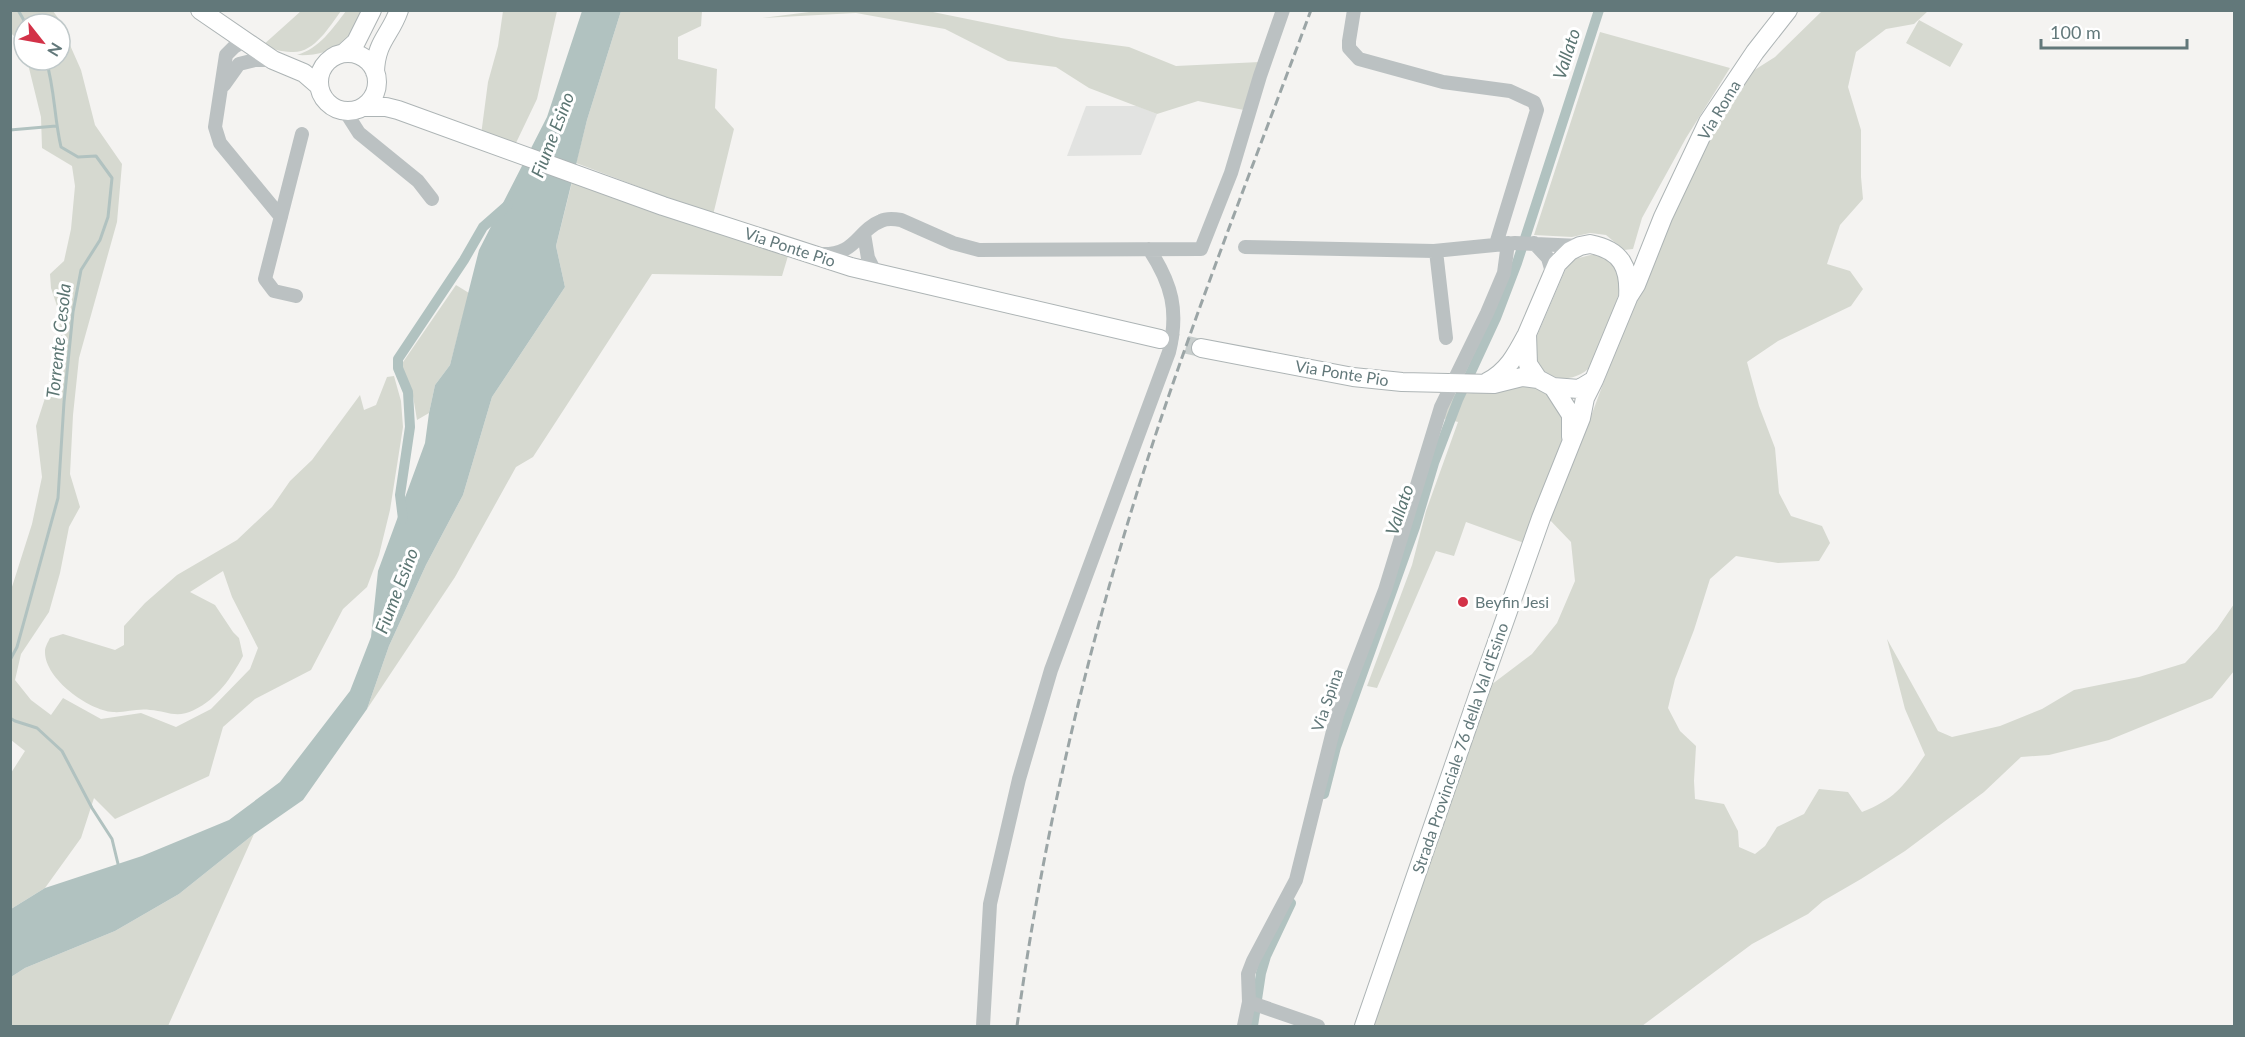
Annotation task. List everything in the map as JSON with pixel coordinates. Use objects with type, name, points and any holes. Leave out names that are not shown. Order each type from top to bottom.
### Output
[{"type":"main road","points":[[200,10],[273,60],[304,73],[319,86],[328,103],[333,107],[356,113],[373,97],[380,43],[399,10]]},
{"type":"main road","points":[[319,86],[320,73],[356,42],[372,10]]},
{"type":"main road","name":"Via Roma","points":[[1663,218],[1708,122],[1755,52],[1788,10]]},
{"type":"main road","points":[[273,60],[310,63],[338,56]]},
{"type":"main road","name":"Via Ponte Pio","points":[[338,56],[363,57],[391,96],[429,122]]},
{"type":"main road","name":"Via Ponte Pio","points":[[356,113],[386,107],[663,206],[851,267],[1160,339]]},
{"type":"main road","points":[[1580,246],[1598,246],[1607,249],[1621,260],[1632,259],[1638,255],[1663,218]]},
{"type":"main road","name":"Strada Provinciale 76 della Val d'Esino","points":[[1364,1026],[1541,518],[1581,418],[1585,398],[1628,298],[1636,285],[1663,218]]},
{"type":"main road","name":"Strada Provinciale 76 della Val d'Esino","points":[[1570,446],[1571,415],[1528,364],[1527,334],[1552,272],[1561,259],[1580,246]]},
{"type":"main road","name":"Strada Provinciale 76 della Val d'Esino","points":[[1621,260],[1628,272],[1628,298]]},
{"type":"main road","points":[[1467,384],[1499,376],[1508,367],[1527,334]]},
{"type":"main road","name":"Via Ponte Pio","points":[[1202,348],[1353,377],[1467,384],[1506,382],[1522,377],[1546,383]]},
{"type":"main road","points":[[1546,383],[1579,389],[1594,380]]},
{"type":"street","points":[[813,254],[837,252],[850,248],[882,220],[892,219],[901,220],[962,246],[979,250],[1201,249],[1231,173],[1260,76],[1283,10]]},
{"type":"street","name":"Via Spina","points":[[1244,1026],[1254,1004],[1248,975],[1253,961],[1296,880],[1337,715],[1385,591],[1441,407],[1467,384],[1483,323],[1504,273],[1506,243],[1537,110],[1534,102],[1510,91],[1443,82],[1359,59],[1349,48],[1348,41],[1354,10]]},
{"type":"street","points":[[219,24],[226,55],[216,127],[220,143],[281,217]]},
{"type":"street","points":[[226,55],[244,41]]},
{"type":"street","points":[[220,93],[239,64],[255,60],[273,60]]},
{"type":"street","points":[[356,113],[359,134],[418,181],[432,199]]},
{"type":"street","points":[[296,296],[274,291],[265,279],[302,135]]},
{"type":"street","points":[[851,267],[863,252],[865,234]]},
{"type":"street","points":[[865,234],[868,258],[876,274]]},
{"type":"street","points":[[1245,247],[1436,250],[1506,243],[1580,246]]},
{"type":"street","points":[[1532,243],[1548,258],[1552,272]]},
{"type":"street","points":[[850,248],[847,256],[851,267]]},
{"type":"street","points":[[983,1026],[990,904],[1019,779],[1051,670],[1169,352],[1174,333],[1172,296],[1164,272],[1149,249]]},
{"type":"street","points":[[1436,250],[1446,338]]},
{"type":"street","points":[[1254,1004],[1318,1026]]},
{"type":"shaded area","points":[[825,10],[928,11],[1061,38],[1129,47],[1176,66],[1260,62],[1244,110],[1198,101],[1157,114],[1089,88],[1056,67],[1008,61],[945,29],[856,13],[761,18]]},
{"type":"shaded area","points":[[11,11],[54,12],[12,12],[11,33]]},
{"type":"shaded area","points":[[301,11],[341,11],[326,32],[307,49],[287,52],[262,46]]},
{"type":"shaded area","points":[[346,11],[365,11],[347,39],[330,50],[297,55],[319,43]]},
{"type":"shaded area","points":[[503,11],[557,11],[537,99],[515,145],[481,135],[488,82],[498,46]]},
{"type":"shaded area","points":[[621,11],[702,11],[701,26],[678,37],[678,59],[717,69],[715,108],[734,129],[713,215],[576,163]]},
{"type":"shaded area","points":[[1822,11],[1928,11],[1914,24],[1886,29],[1856,52],[1848,87],[1861,130],[1863,199],[1840,225],[1827,264],[1850,271],[1863,289],[1851,306],[1778,341],[1747,362],[1759,406],[1775,448],[1779,493],[1791,516],[1822,526],[1830,543],[1819,561],[1778,563],[1736,556],[1710,579],[1675,679],[1668,708],[1680,731],[1696,746],[1695,799],[1724,804],[1738,831],[1739,847],[1755,854],[1765,846],[1777,827],[1804,814],[1819,789],[1848,792],[1862,812],[1892,796],[1925,755],[1905,709],[1887,639],[1938,731],[1952,737],[2000,726],[2042,709],[2074,690],[2139,677],[2185,663],[2217,629],[2234,604],[2234,671],[2212,698],[2109,740],[2049,755],[2021,757],[1984,792],[1905,851],[1823,901],[1808,914],[1752,944],[1642,1026],[1373,1026],[1487,688],[1532,654],[1557,623],[1575,581],[1571,542],[1548,518],[1590,419],[1633,303],[1707,140],[1745,76],[1775,57]]},
{"type":"shaded area","points":[[1919,20],[1963,44],[1950,67],[1906,43]]},
{"type":"shaded area","points":[[1600,32],[1730,68],[1686,138],[1642,218],[1633,249],[1624,250],[1606,235],[1590,233],[1572,237],[1534,235]]},
{"type":"shaded area","points":[[72,50],[81,70],[95,125],[122,164],[117,222],[79,358],[70,474],[80,507],[69,527],[49,612],[21,654],[15,680],[31,700],[51,715],[63,698],[101,719],[141,713],[176,727],[211,709],[250,669],[258,648],[232,597],[223,571],[190,592],[215,605],[239,638],[243,656],[223,687],[210,700],[188,713],[145,710],[113,712],[92,705],[80,699],[59,682],[47,661],[46,646],[50,638],[63,634],[115,650],[124,645],[124,626],[145,603],[177,575],[237,540],[272,507],[290,481],[312,460],[360,395],[364,410],[376,405],[387,377],[394,376],[401,401],[403,427],[390,510],[379,555],[367,587],[343,609],[311,670],[255,699],[223,727],[209,776],[115,819],[94,798],[81,838],[45,888],[11,909],[11,773],[25,751],[11,740],[11,590],[32,524],[42,477],[36,426],[59,342],[60,315],[51,288],[50,274],[64,261],[71,229],[75,186],[72,166],[42,148],[41,117],[30,72],[72,72]]},
{"type":"shaded area","points":[[1086,106],[1137,106],[1157,114],[1141,155],[1067,156]]},
{"type":"shaded area","points":[[572,182],[788,256],[782,276],[652,274],[533,457],[516,467],[455,577],[367,709],[389,646],[426,565],[463,495],[492,397],[565,287],[556,246]]},
{"type":"shaded area","points":[[1594,254],[1606,260],[1619,275],[1620,285],[1615,306],[1598,354],[1589,368],[1575,377],[1551,376],[1539,365],[1534,343],[1567,266],[1575,259]]},
{"type":"shaded area","points":[[456,285],[469,293],[450,365],[435,385],[429,413],[417,420],[413,396],[401,365]]},
{"type":"shaded area","points":[[1517,385],[1533,385],[1552,398],[1565,413],[1566,430],[1524,543],[1466,522],[1454,556],[1436,551],[1377,688],[1367,686],[1412,565],[1426,511],[1458,422],[1442,418],[1453,394],[1495,392]]},
{"type":"shaded area","points":[[254,834],[168,1026],[11,1026],[11,977],[25,968],[115,931],[179,894]]},
{"type":"water","name":"Fiume Esino","points":[[582,11],[621,11],[587,120],[556,246],[565,287],[492,397],[463,495],[426,565],[389,646],[367,709],[303,800],[254,834],[179,894],[115,931],[25,968],[11,977],[11,909],[45,888],[142,856],[229,820],[280,782],[350,691],[371,637],[378,571],[425,443],[435,385],[450,365],[479,250],[547,117]]},
{"type":"waterway","name":"Vallato","points":[[1324,794],[1336,747],[1415,527],[1434,463],[1458,400],[1496,318],[1517,263],[1599,10]]},
{"type":"waterway","name":"Torrente Cesola","points":[[10,660],[17,647],[58,498],[73,312],[81,270],[100,240],[108,217],[112,178],[96,156],[78,157],[61,147],[49,72]]},
{"type":"waterway","points":[[10,130],[56,126]]},
{"type":"waterway","points":[[403,519],[400,495],[410,427],[408,392],[398,368],[398,359],[464,260],[483,227],[508,205]]},
{"type":"waterway","name":"Torrente Cesola","points":[[10,718],[37,728],[62,751],[92,808],[112,839],[119,868]]},
{"type":"waterway","name":"Vallato","points":[[1253,1026],[1261,973],[1266,956],[1291,903]]},
{"type":"tunnel","points":[[1160,339],[1201,348]]},
{"type":"railway","points":[[1017,1026],[1037,899],[1062,772],[1110,584],[1148,457],[1192,329],[1311,10]]},
{"type":"place","name":"Beyfin Jesi","points":[[1463,602]]}]
